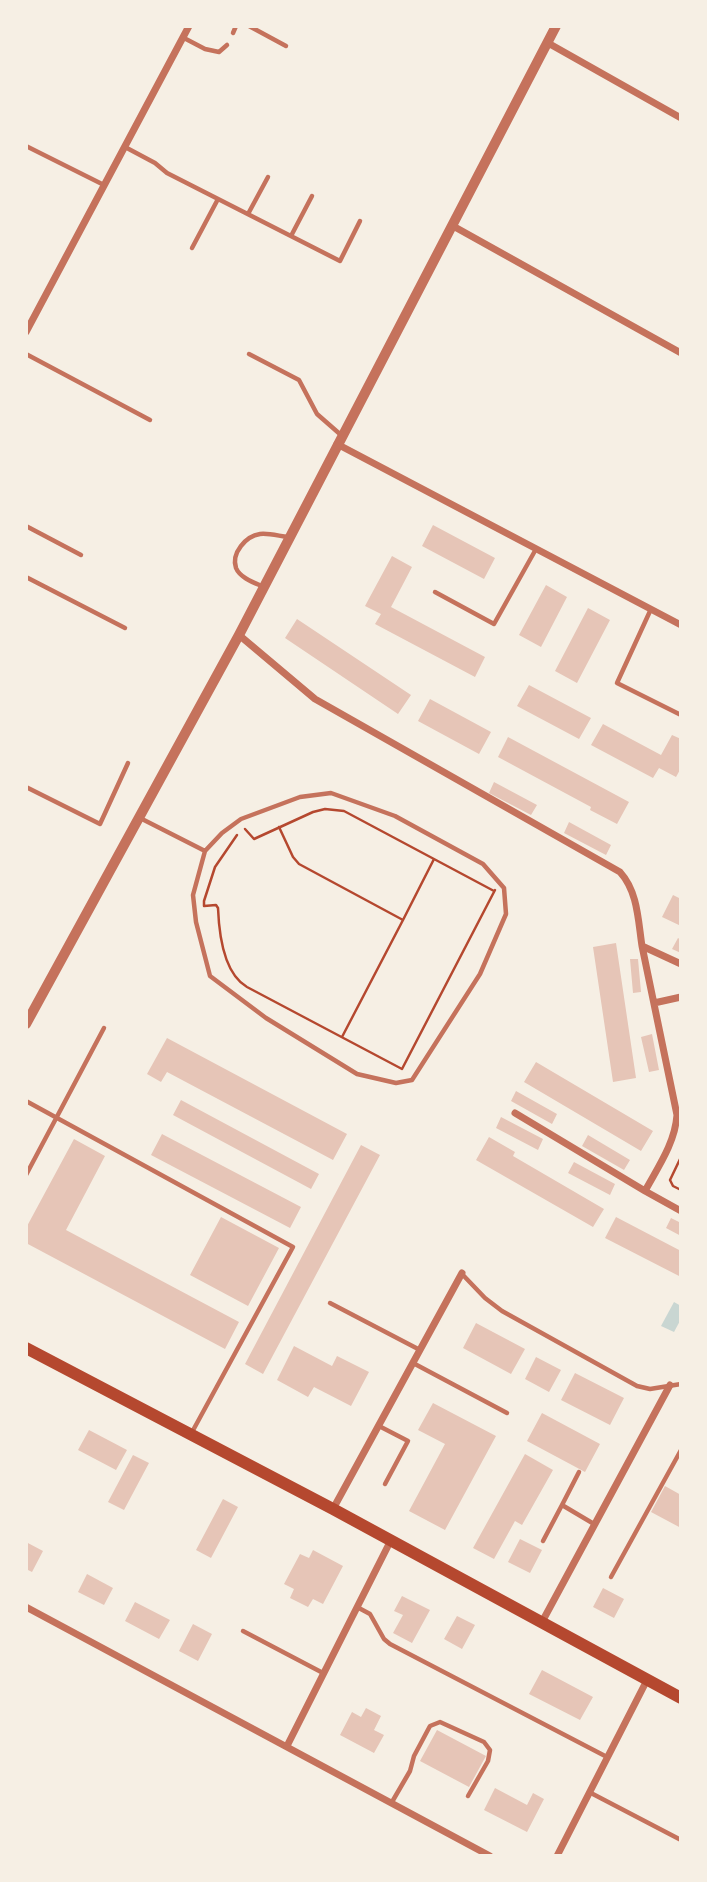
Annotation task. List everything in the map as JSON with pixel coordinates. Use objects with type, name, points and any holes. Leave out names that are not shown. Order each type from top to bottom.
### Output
[{"type":"main road","points":[[26,1348],[333,1509],[681,1698]]},
{"type":"street","points":[[26,332],[189,26]]},
{"type":"street","points":[[26,1024],[239,635],[556,26]]},
{"type":"street","points":[[548,43],[681,118]]},
{"type":"street","points":[[453,226],[681,353]]},
{"type":"street","points":[[339,439],[681,625]]},
{"type":"street","points":[[239,635],[315,699],[620,872],[626,879],[634,898],[677,1115],[674,1136],[645,1191]]},
{"type":"street","points":[[642,946],[681,964]]},
{"type":"street","points":[[654,1003],[681,998]]},
{"type":"street","points":[[515,1113],[681,1211]]},
{"type":"street","points":[[333,1509],[462,1273]]},
{"type":"street","points":[[542,1622],[670,1385]]},
{"type":"street","points":[[287,1745],[391,1540]]},
{"type":"street","points":[[26,1608],[287,1745],[490,1856]]},
{"type":"street","points":[[557,1856],[648,1680]]},
{"type":"lane","points":[[233,33],[236,26]]},
{"type":"lane","points":[[249,26],[286,46]]},
{"type":"lane","points":[[183,37],[205,49],[219,52],[227,45]]},
{"type":"lane","points":[[26,146],[104,185]]},
{"type":"lane","points":[[125,147],[155,163],[167,173],[340,261],[360,221]]},
{"type":"lane","points":[[248,214],[268,177]]},
{"type":"lane","points":[[291,236],[312,196]]},
{"type":"lane","points":[[192,248],[218,199]]},
{"type":"lane","points":[[26,354],[150,419]]},
{"type":"lane","points":[[249,354],[299,380],[317,414],[339,439]]},
{"type":"lane","points":[[26,526],[81,555]]},
{"type":"lane","points":[[264,587],[244,577],[236,568],[240,547],[251,536],[259,534],[289,538]]},
{"type":"lane","points":[[435,592],[494,624],[536,548]]},
{"type":"lane","points":[[26,577],[125,628]]},
{"type":"lane","points":[[651,609],[617,683],[681,715]]},
{"type":"lane","points":[[26,787],[100,824],[128,763]]},
{"type":"lane","points":[[331,793],[395,816],[482,864],[504,888],[506,914],[480,974],[412,1080],[396,1083],[357,1074],[266,1018],[210,976],[196,922],[193,895],[205,851],[222,833],[242,819],[300,797],[331,793]]},
{"type":"lane","points":[[139,818],[205,851]]},
{"type":"lane","points":[[26,1175],[104,1028]]},
{"type":"lane","points":[[26,1101],[293,1247],[191,1434]]},
{"type":"lane","points":[[462,1273],[480,1293],[502,1311],[629,1382],[650,1389],[681,1384]]},
{"type":"lane","points":[[330,1303],[420,1350]]},
{"type":"lane","points":[[413,1363],[507,1412]]},
{"type":"lane","points":[[379,1426],[408,1441],[385,1484]]},
{"type":"lane","points":[[611,1577],[681,1450]]},
{"type":"lane","points":[[543,1541],[579,1472]]},
{"type":"lane","points":[[562,1505],[595,1524]]},
{"type":"lane","points":[[357,1607],[370,1614],[384,1639],[390,1644],[607,1758]]},
{"type":"lane","points":[[243,1631],[324,1673]]},
{"type":"lane","points":[[391,1802],[410,1770],[414,1756],[430,1726],[440,1722],[484,1742],[490,1750],[488,1760],[468,1796]]},
{"type":"lane","points":[[589,1792],[681,1840]]},
{"type":"path","points":[[494,891],[344,811],[325,809],[254,839],[246,828],[238,834],[215,867],[206,888],[204,906],[216,905],[218,908],[225,957],[232,974],[239,982],[402,1069],[499,883]]},
{"type":"path","points":[[279,827],[299,864],[403,920]]},
{"type":"path","points":[[342,1037],[434,859]]},
{"type":"path","points":[[681,1157],[670,1180],[673,1186],[681,1190]]},
{"type":"shaded area","points":[[674,1302],[681,1306],[681,1319],[674,1332],[661,1326]]},
{"type":"building","points":[[433,525],[495,558],[484,579],[422,546]]},
{"type":"building","points":[[392,556],[412,567],[391,607],[485,657],[475,677],[375,624],[381,614],[365,606]]},
{"type":"building","points":[[546,585],[567,597],[541,647],[519,635]]},
{"type":"building","points":[[588,608],[610,620],[577,683],[555,671]]},
{"type":"building","points":[[297,619],[411,695],[398,714],[285,638]]},
{"type":"building","points":[[529,685],[591,718],[579,739],[517,706]]},
{"type":"building","points":[[430,699],[491,732],[479,754],[418,721]]},
{"type":"building","points":[[603,724],[661,755],[672,735],[681,739],[681,768],[676,777],[659,768],[653,778],[591,745]]},
{"type":"building","points":[[508,737],[629,802],[617,824],[498,757]]},
{"type":"building","points":[[494,782],[537,805],[531,815],[489,793]]},
{"type":"building","points":[[569,822],[611,845],[606,855],[564,833]]},
{"type":"building","points":[[673,895],[681,899],[681,926],[662,917]]},
{"type":"building","points":[[678,938],[681,940],[681,953],[672,949]]},
{"type":"building","points":[[616,943],[636,1078],[613,1082],[593,947]]},
{"type":"building","points":[[630,959],[638,959],[641,992],[633,993]]},
{"type":"building","points":[[652,1034],[659,1070],[649,1072],[641,1037]]},
{"type":"building","points":[[167,1038],[347,1134],[333,1160],[167,1072],[161,1082],[147,1074]]},
{"type":"building","points":[[536,1062],[653,1131],[641,1151],[524,1082]]},
{"type":"building","points":[[516,1091],[557,1114],[552,1124],[511,1101]]},
{"type":"building","points":[[181,1100],[319,1174],[311,1189],[173,1115]]},
{"type":"building","points":[[501,1117],[543,1139],[538,1150],[496,1128]]},
{"type":"building","points":[[162,1134],[301,1207],[290,1228],[151,1155]]},
{"type":"building","points":[[588,1135],[630,1160],[624,1170],[582,1146]]},
{"type":"building","points":[[489,1137],[515,1152],[513,1156],[604,1209],[593,1227],[476,1160]]},
{"type":"building","points":[[74,1139],[105,1156],[66,1230],[239,1322],[225,1349],[26,1243],[26,1228]]},
{"type":"building","points":[[361,1145],[380,1155],[263,1374],[245,1364]]},
{"type":"building","points":[[574,1162],[615,1184],[610,1195],[568,1173]]},
{"type":"building","points":[[221,1217],[279,1248],[248,1306],[190,1275]]},
{"type":"building","points":[[616,1217],[681,1251],[681,1277],[605,1238]]},
{"type":"building","points":[[671,1218],[681,1223],[681,1236],[666,1228]]},
{"type":"building","points":[[476,1323],[525,1349],[511,1374],[463,1348]]},
{"type":"building","points":[[294,1346],[332,1366],[337,1356],[369,1372],[351,1406],[314,1387],[308,1397],[277,1380]]},
{"type":"building","points":[[536,1357],[561,1370],[549,1392],[525,1379]]},
{"type":"building","points":[[575,1373],[624,1398],[610,1425],[561,1400]]},
{"type":"building","points":[[433,1403],[496,1436],[445,1530],[409,1511],[445,1444],[418,1430]]},
{"type":"building","points":[[542,1413],[600,1444],[585,1472],[527,1441]]},
{"type":"building","points":[[89,1430],[127,1450],[116,1470],[78,1450]]},
{"type":"building","points":[[525,1454],[553,1470],[522,1525],[515,1521],[494,1559],[473,1548]]},
{"type":"building","points":[[133,1455],[149,1463],[124,1510],[108,1502]]},
{"type":"building","points":[[665,1486],[681,1495],[681,1528],[651,1512]]},
{"type":"building","points":[[223,1499],[238,1507],[211,1558],[196,1550]]},
{"type":"building","points":[[520,1539],[542,1550],[530,1573],[508,1562]]},
{"type":"building","points":[[26,1542],[43,1551],[32,1572],[26,1569]]},
{"type":"building","points":[[313,1550],[343,1566],[323,1604],[313,1599],[308,1607],[290,1598],[294,1589],[284,1584],[300,1554],[309,1558]]},
{"type":"building","points":[[87,1574],[113,1588],[104,1605],[78,1592]]},
{"type":"building","points":[[603,1588],[624,1599],[614,1618],[593,1607]]},
{"type":"building","points":[[402,1596],[430,1610],[412,1643],[393,1633],[403,1615],[394,1611]]},
{"type":"building","points":[[135,1602],[170,1620],[159,1639],[125,1621]]},
{"type":"building","points":[[457,1616],[475,1625],[462,1649],[444,1639]]},
{"type":"building","points":[[193,1624],[212,1634],[198,1661],[179,1651]]},
{"type":"building","points":[[542,1670],[593,1697],[580,1720],[529,1694]]},
{"type":"building","points":[[366,1708],[381,1716],[374,1730],[384,1735],[374,1753],[340,1735],[352,1712],[361,1717]]},
{"type":"building","points":[[437,1730],[486,1756],[469,1787],[420,1761]]},
{"type":"building","points":[[495,1788],[527,1805],[533,1793],[544,1799],[527,1832],[484,1810]]}]
